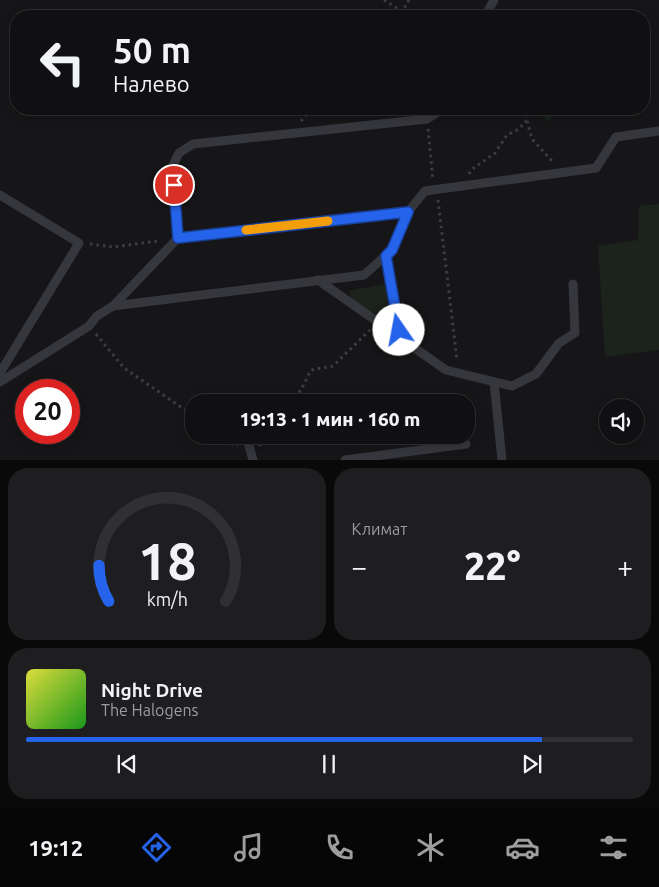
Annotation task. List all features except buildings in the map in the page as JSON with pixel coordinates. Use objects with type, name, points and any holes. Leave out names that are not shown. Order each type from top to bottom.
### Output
[{"type":"lane","points":[[178,238],[172,167],[179,154],[193,144],[427,119],[433,115]]},
{"type":"lane","points":[[113,306],[364,275],[392,250],[408,212],[425,191],[596,168],[616,137],[659,131]]},
{"type":"lane","points":[[0,195],[79,243],[0,373]]},
{"type":"lane","points":[[0,382],[89,326],[97,316],[113,306],[178,238],[408,212]]},
{"type":"lane","points":[[386,256],[399,330],[407,343]]},
{"type":"lane","points":[[318,280],[446,370],[512,386],[536,374],[559,343],[576,333],[573,284]]},
{"type":"lane","points":[[494,382],[502,460]]},
{"type":"lane","points":[[249,444],[253,460]]},
{"type":"lane","points":[[345,460],[466,444]]},
{"type":"path","points":[[384,0],[399,10]]},
{"type":"path","points":[[527,115],[532,139],[562,173]]},
{"type":"path","points":[[427,119],[434,190],[440,205],[458,373]]},
{"type":"path","points":[[464,186],[471,170],[495,153],[507,135],[519,129],[527,120]]},
{"type":"path","points":[[79,243],[113,247],[178,238]]},
{"type":"path","points":[[297,394],[312,370],[333,366],[378,322]]},
{"type":"path","points":[[89,326],[124,368],[185,410]]},
{"type":"shaded area","points":[[540,115],[553,115],[550,121]]},
{"type":"shaded area","points":[[659,204],[659,350],[605,357],[598,246],[638,240],[639,206]]},
{"type":"shaded area","points":[[384,284],[387,292],[388,313],[381,317],[351,299],[349,291]]},
{"type":"slow traffic","points":[[246,230],[328,221]]},
{"type":"route","points":[[174,185],[178,238],[408,212],[392,250],[386,256],[399,330]]}]
